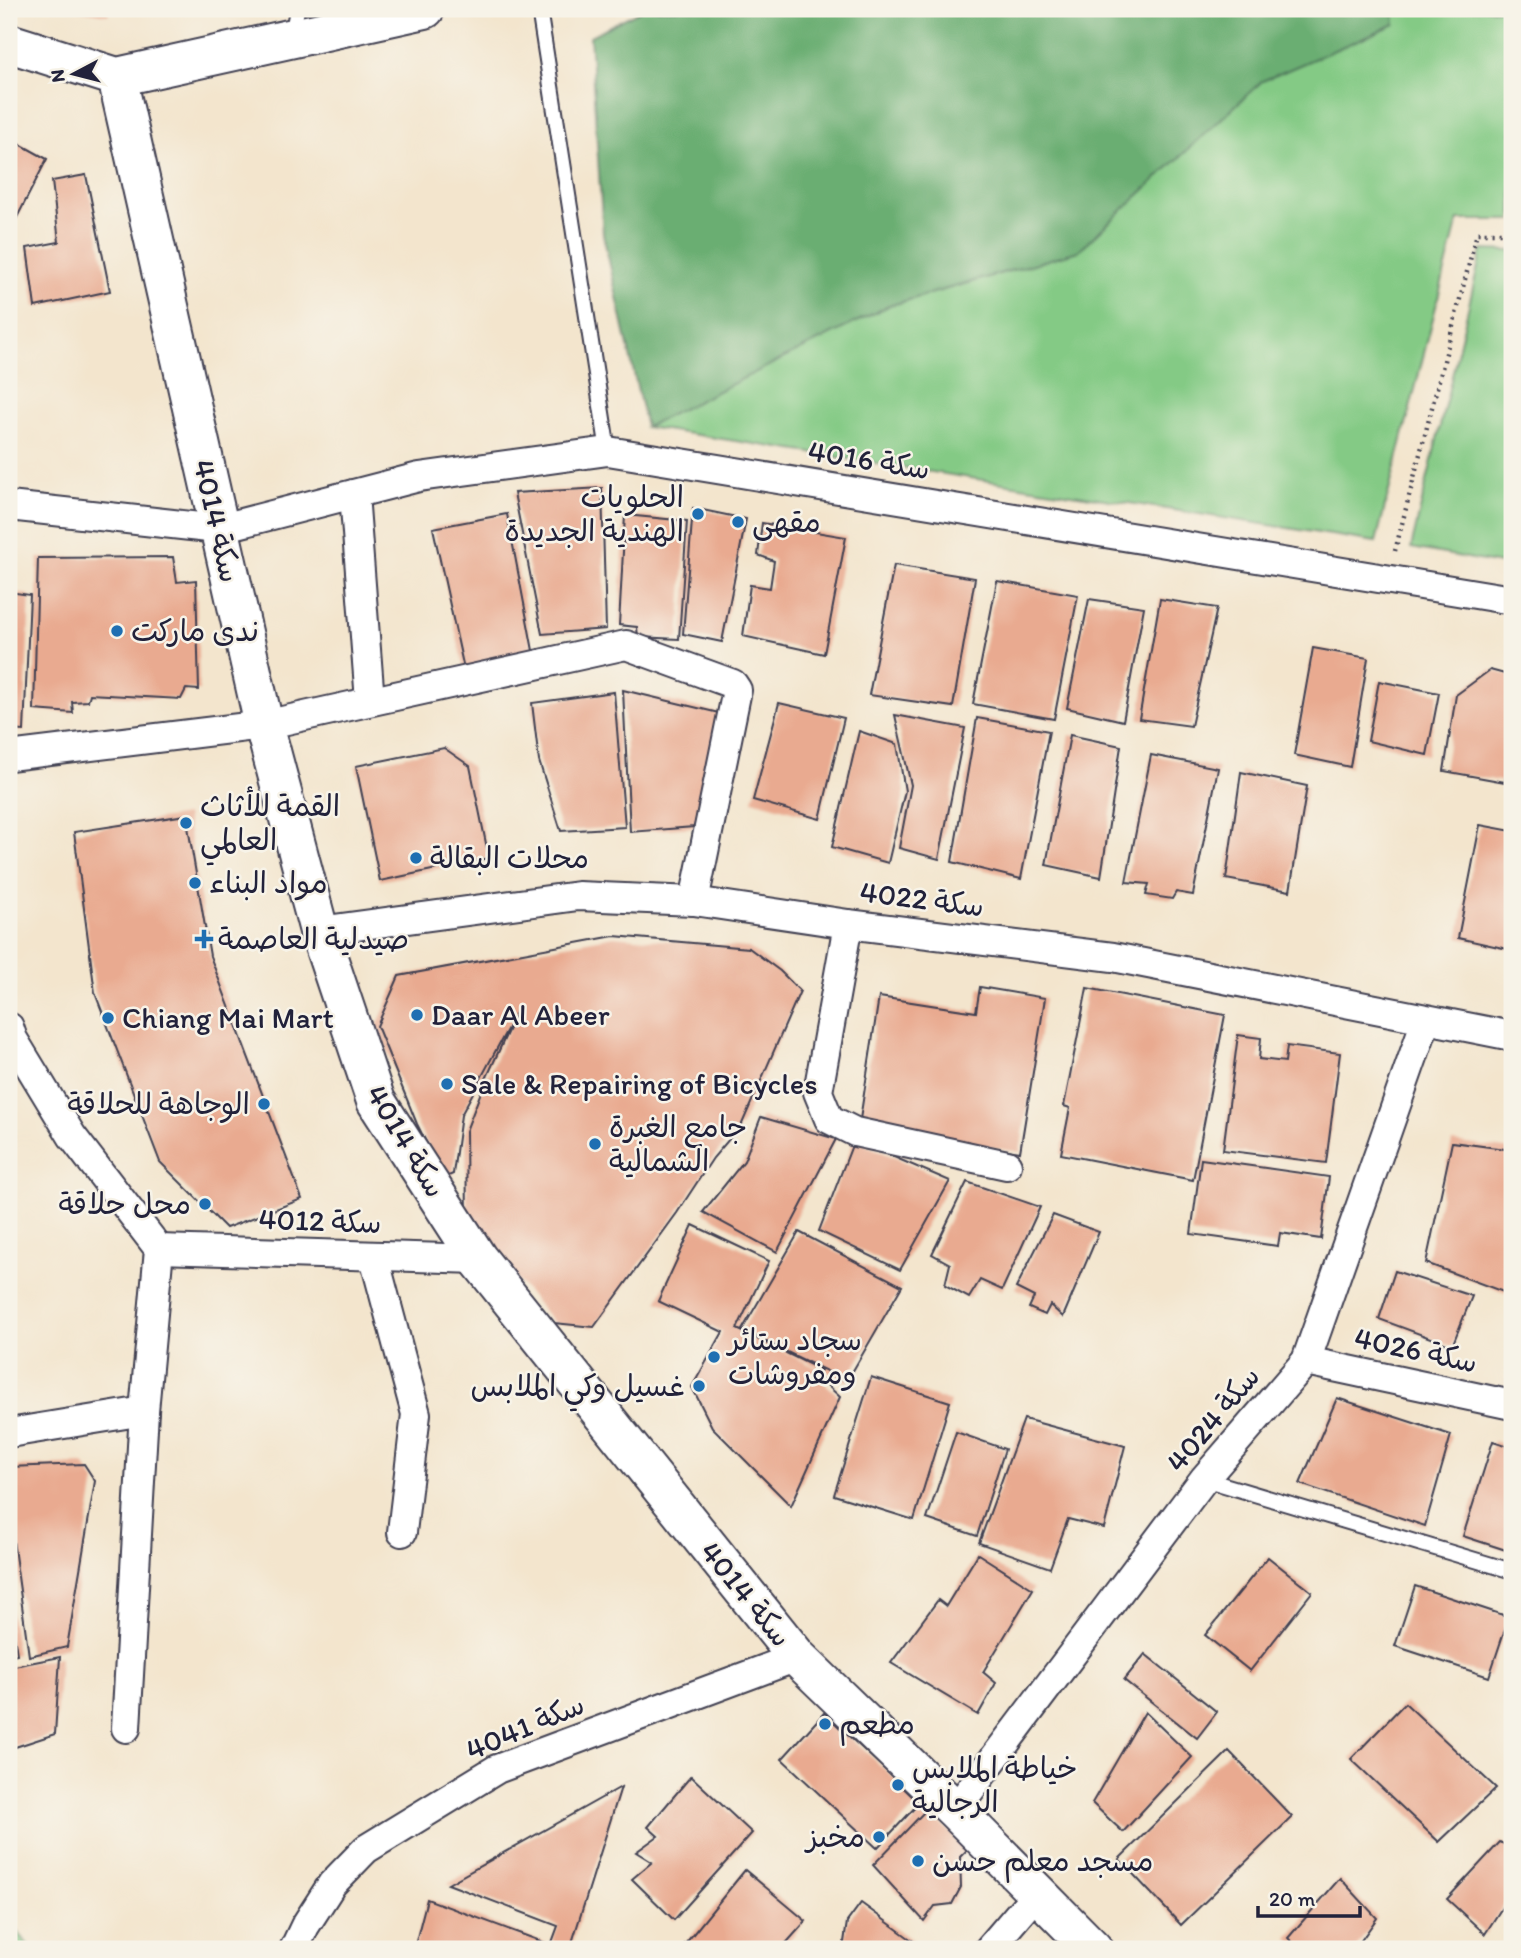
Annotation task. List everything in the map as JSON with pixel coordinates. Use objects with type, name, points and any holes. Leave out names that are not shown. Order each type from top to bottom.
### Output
[{"type":"street","points":[[9,43],[117,77],[295,24],[425,9]]},
{"type":"street","name":"سكة 4014","points":[[117,77],[264,725],[319,931],[376,1101],[478,1259],[797,1657],[1093,1949]]},
{"type":"street","name":"سكة 4016","points":[[218,529],[419,477],[608,451],[1512,600]]},
{"type":"street","points":[[354,494],[370,701]]},
{"type":"street","points":[[9,506],[218,529]]},
{"type":"street","points":[[9,756],[264,725],[626,645],[733,684],[737,691],[694,901]]},
{"type":"street","name":"سكة 4022","points":[[319,931],[578,896],[694,901],[1113,957],[1512,1036]]},
{"type":"street","points":[[848,923],[818,1092],[830,1119],[855,1132],[1007,1165]]},
{"type":"street","name":"سكة 4024","points":[[955,1810],[1205,1479],[1306,1361],[1426,1020]]},
{"type":"street","points":[[9,1027],[13,1039],[72,1136],[159,1249],[144,1411],[126,1728]]},
{"type":"street","name":"سكة 4012","points":[[159,1249],[478,1259]]},
{"type":"street","points":[[374,1257],[416,1414],[402,1532]]},
{"type":"street","name":"سكة 4026","points":[[1306,1361],[1512,1405]]},
{"type":"street","points":[[9,1433],[144,1411]]},
{"type":"street","name":"سكة 4041","points":[[293,1949],[332,1884],[366,1849],[496,1769],[797,1657]]},
{"type":"street","points":[[989,1949],[1037,1893]]},
{"type":"lane","points":[[539,9],[608,451]]},
{"type":"lane","points":[[1205,1479],[1512,1572]]},
{"type":"path","points":[[1388,579],[1477,233],[1512,233]]},
{"type":"green space","points":[[643,9],[1394,9],[1395,24],[1262,81],[1078,251],[888,306],[646,427],[603,234],[590,36]]},
{"type":"green space","points":[[1394,9],[1512,9],[1512,220],[1458,220],[1376,542],[646,427],[888,306],[1078,251],[1262,81],[1394,24]]},
{"type":"green space","points":[[1482,250],[1512,251],[1512,566],[1411,548]]},
{"type":"green space","points":[[9,1920],[31,1949],[9,1949]]},
{"type":"building","points":[[78,9],[109,9],[108,15]]},
{"type":"building","points":[[9,138],[47,159],[9,233]]},
{"type":"building","points":[[86,175],[110,291],[35,307],[27,248],[59,242],[52,181]]},
{"type":"building","points":[[602,488],[606,629],[542,634],[514,493]]},
{"type":"building","points":[[693,508],[746,519],[722,642],[683,634]]},
{"type":"building","points":[[507,514],[534,656],[464,669],[433,528]]},
{"type":"building","points":[[625,515],[687,521],[679,639],[638,637],[637,627],[619,625]]},
{"type":"building","points":[[762,523],[846,537],[824,654],[743,636],[750,585],[770,588],[774,561],[758,555]]},
{"type":"building","points":[[173,557],[177,582],[196,580],[199,690],[186,689],[181,699],[90,694],[88,701],[72,702],[73,713],[34,710],[38,558]]},
{"type":"building","points":[[894,565],[975,578],[953,707],[869,695]]},
{"type":"building","points":[[997,581],[1078,595],[1054,719],[973,704]]},
{"type":"building","points":[[9,592],[30,595],[24,731],[9,730]]},
{"type":"building","points":[[1089,599],[1144,607],[1123,721],[1067,708]]},
{"type":"building","points":[[1160,599],[1217,608],[1191,726],[1139,719]]},
{"type":"building","points":[[1313,648],[1368,658],[1350,767],[1294,755]]},
{"type":"building","points":[[1490,670],[1512,676],[1512,740],[1505,782],[1444,771],[1456,695]]},
{"type":"building","points":[[1379,681],[1439,693],[1427,755],[1368,741]]},
{"type":"building","points":[[623,690],[723,714],[694,827],[630,832]]},
{"type":"building","points":[[614,692],[625,827],[561,831],[539,761],[532,703]]},
{"type":"building","points":[[779,703],[844,718],[820,819],[753,800]]},
{"type":"building","points":[[895,715],[965,728],[939,859],[899,848],[911,785]]},
{"type":"building","points":[[977,718],[1049,731],[1021,879],[952,862]]},
{"type":"building","points":[[859,731],[897,744],[905,791],[888,863],[832,847]]},
{"type":"building","points":[[1070,735],[1121,746],[1101,877],[1046,865]]},
{"type":"building","points":[[444,748],[470,766],[489,858],[380,881],[356,766]]},
{"type":"building","points":[[1151,755],[1218,768],[1193,895],[1176,892],[1172,899],[1146,895],[1149,884],[1126,882]]},
{"type":"building","points":[[1241,772],[1307,786],[1290,891],[1226,879]]},
{"type":"building","points":[[186,815],[210,956],[302,1199],[226,1228],[160,1162],[95,993],[74,832]]},
{"type":"building","points":[[1480,825],[1512,831],[1512,950],[1458,938]]},
{"type":"building","name":"جامع الغبرة الشمالية","points":[[614,936],[749,948],[780,971],[800,991],[742,1124],[713,1158],[677,1213],[594,1327],[554,1323],[467,1221],[466,1131],[517,1011],[461,1115],[453,1174],[444,1178],[417,1124],[377,1026],[399,976]]},
{"type":"building","points":[[980,987],[1045,998],[1020,1152],[859,1126],[879,997],[976,1012]]},
{"type":"building","points":[[1087,988],[1225,1015],[1193,1180],[1061,1154],[1070,1108],[1064,1106]]},
{"type":"building","points":[[1238,1035],[1261,1038],[1259,1059],[1285,1062],[1287,1046],[1340,1053],[1326,1163],[1223,1150]]},
{"type":"building","points":[[761,1117],[836,1139],[777,1252],[703,1212],[744,1161]]},
{"type":"building","points":[[854,1140],[950,1181],[900,1270],[819,1231]]},
{"type":"building","points":[[1452,1142],[1512,1150],[1512,1269],[1506,1293],[1426,1263]]},
{"type":"building","points":[[1201,1159],[1329,1177],[1321,1239],[1280,1233],[1278,1246],[1191,1234]]},
{"type":"building","points":[[967,1182],[1040,1207],[1002,1290],[980,1280],[969,1298],[945,1285],[950,1264],[932,1254]]},
{"type":"building","points":[[1053,1215],[1099,1232],[1063,1317],[1050,1305],[1045,1315],[1029,1308],[1034,1297],[1016,1288]]},
{"type":"building","points":[[693,1225],[769,1261],[737,1329],[821,1370],[816,1375],[840,1397],[791,1506],[712,1427],[692,1387],[723,1332],[658,1301]]},
{"type":"building","points":[[799,1232],[902,1286],[847,1381],[742,1330]]},
{"type":"building","points":[[1395,1271],[1472,1296],[1452,1346],[1379,1319]]},
{"type":"building","points":[[871,1377],[950,1402],[914,1520],[834,1495]]},
{"type":"building","points":[[1337,1398],[1451,1435],[1425,1526],[1300,1484]]},
{"type":"building","points":[[1024,1419],[1125,1446],[1104,1528],[1068,1519],[1050,1568],[979,1543]]},
{"type":"building","points":[[956,1432],[1005,1449],[977,1536],[927,1519]]},
{"type":"building","points":[[1493,1441],[1512,1447],[1512,1552],[1463,1536]]},
{"type":"building","points":[[84,1464],[95,1481],[67,1647],[29,1656],[9,1511],[9,1467]]},
{"type":"building","points":[[978,1554],[1033,1589],[983,1672],[996,1683],[978,1715],[891,1663],[938,1600],[946,1606]]},
{"type":"building","points":[[1268,1557],[1312,1592],[1250,1671],[1205,1635]]},
{"type":"building","points":[[1415,1586],[1509,1617],[1489,1677],[1395,1646]]},
{"type":"building","points":[[9,1609],[17,1654],[9,1656]]},
{"type":"building","points":[[1145,1654],[1217,1712],[1197,1738],[1124,1680]]},
{"type":"building","points":[[60,1657],[55,1734],[9,1749],[9,1667]]},
{"type":"building","points":[[1405,1703],[1496,1788],[1439,1842],[1351,1759]]},
{"type":"building","points":[[1145,1712],[1192,1757],[1123,1832],[1092,1803]]},
{"type":"building","points":[[824,1713],[920,1802],[877,1848],[782,1759]]},
{"type":"building","points":[[1229,1751],[1292,1817],[1181,1925],[1119,1859]]},
{"type":"building","points":[[691,1776],[752,1833],[674,1920],[632,1879],[652,1862],[636,1852],[658,1836],[648,1827]]},
{"type":"building","points":[[621,1787],[570,1949],[414,1949],[427,1899],[551,1945],[558,1926],[448,1884]]},
{"type":"building","name":"مسجد معلم حسن","points":[[927,1809],[967,1850],[960,1857],[961,1887],[952,1904],[935,1906],[924,1921],[873,1865]]},
{"type":"building","points":[[1500,1842],[1512,1849],[1512,1892],[1485,1934],[1447,1899]]},
{"type":"building","points":[[745,1870],[806,1921],[781,1949],[681,1949]]},
{"type":"building","points":[[1340,1878],[1377,1918],[1355,1949],[1299,1949],[1288,1938]]},
{"type":"building","points":[[861,1903],[920,1946],[917,1949],[843,1949],[847,1922]]},
{"type":"place","name":"الحلويات الهندية الجديدة","points":[[698,514]]},
{"type":"place","name":"مقهى","points":[[738,522]]},
{"type":"place","name":"ندى ماركت","points":[[117,631]]},
{"type":"place","name":"القمة للأثاث العالمي","points":[[186,823]]},
{"type":"place","name":"محلات البقالة","points":[[416,858]]},
{"type":"place","name":"مواد البناء","points":[[195,883]]},
{"type":"place","name":"صيدلية العاصمة","points":[[204,939]]},
{"type":"place","name":"Daar Al Abeer","points":[[417,1015]]},
{"type":"place","name":"Chiang Mai Mart","points":[[108,1018]]},
{"type":"place","name":"Sale & Repairing of Bicycles","points":[[447,1084]]},
{"type":"place","name":"الوجاهة للحلاقة","points":[[264,1104]]},
{"type":"place","name":"جامع الغبرة الشمالية","points":[[595,1144]]},
{"type":"place","name":"محل حلاقة","points":[[205,1204]]},
{"type":"place","name":"سجاد ستائر ومفروشات","points":[[714,1357]]},
{"type":"place","name":"غسيل وكي الملابس","points":[[699,1386]]},
{"type":"place","name":"مطعم","points":[[825,1724]]},
{"type":"place","name":"خياطة الملابس الرجالية","points":[[898,1785]]},
{"type":"place","name":"مخبز","points":[[879,1837]]},
{"type":"place","name":"مسجد معلم حسن","points":[[918,1861]]}]
